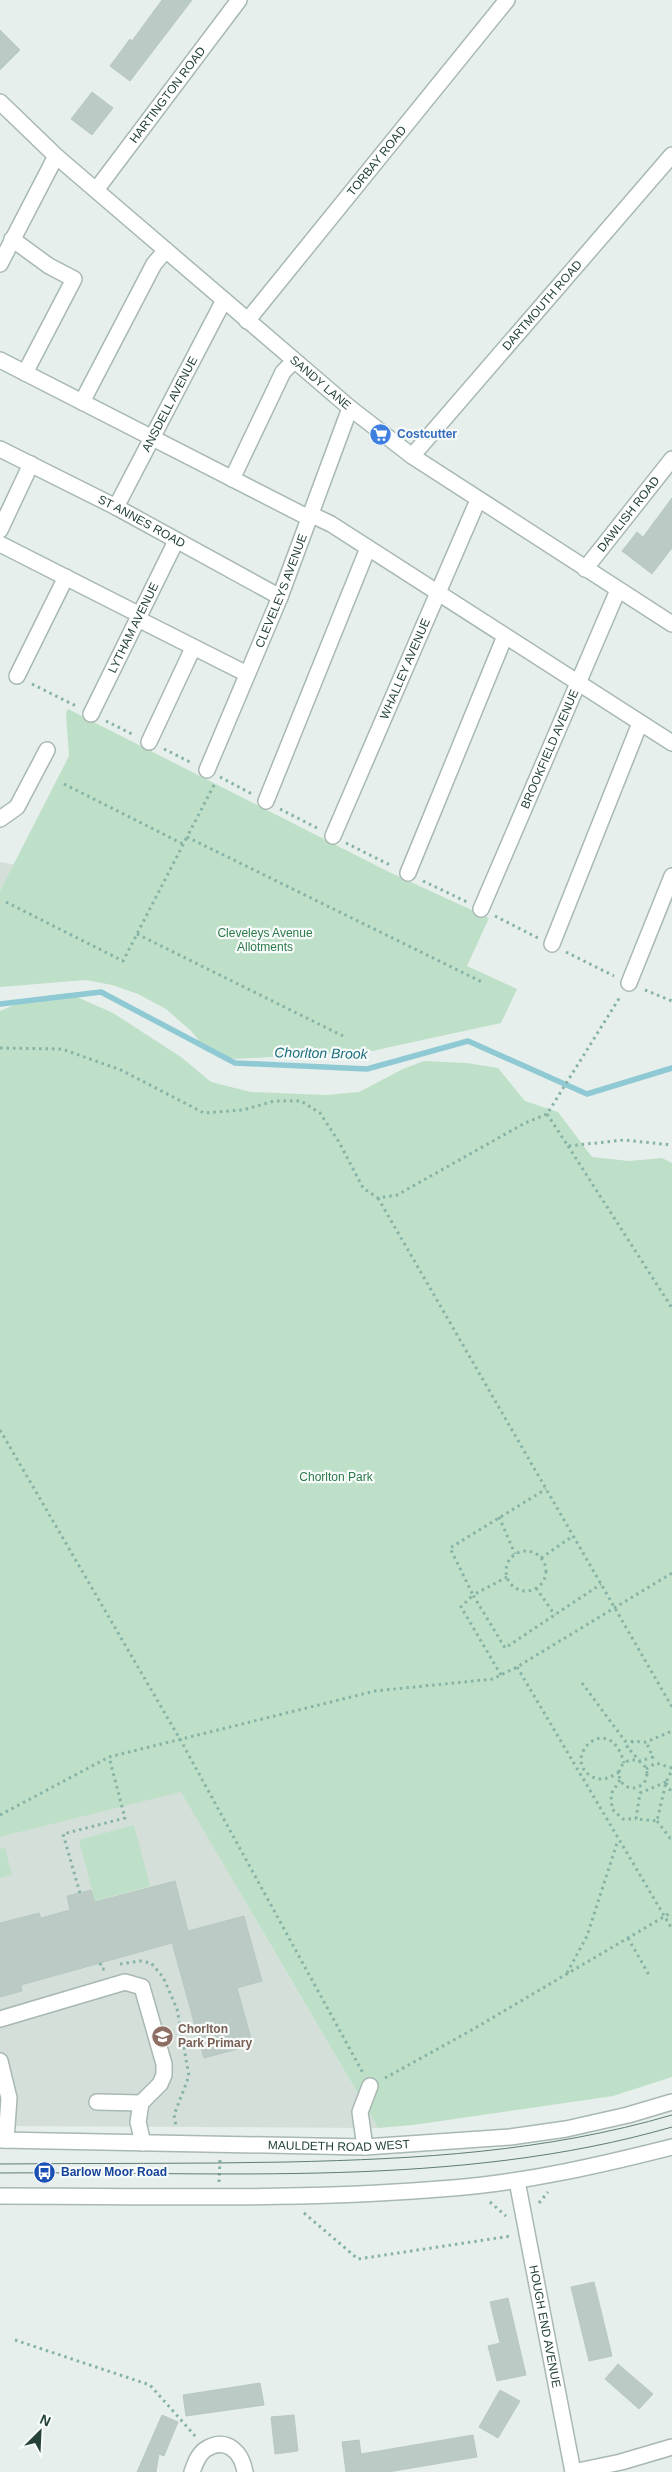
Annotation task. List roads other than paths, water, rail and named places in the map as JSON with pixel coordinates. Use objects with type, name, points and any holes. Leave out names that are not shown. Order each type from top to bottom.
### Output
[{"type":"street","name":"HARTINGTON ROAD","points":[[96,190],[239,0]]},
{"type":"street","name":"TORBAY ROAD","points":[[247,321],[507,0]]},
{"type":"street","name":"SANDY LANE","points":[[0,102],[56,156],[350,408],[412,456],[672,624]]},
{"type":"street","name":"DARTMOUTH ROAD","points":[[412,456],[672,154]]},
{"type":"street","points":[[0,264],[56,156]]},
{"type":"street","points":[[12,239],[48,266],[74,280],[25,373]]},
{"type":"street","points":[[82,402],[154,264],[166,250]]},
{"type":"street","name":"ANSDELL AVENUE","points":[[116,507],[224,300]]},
{"type":"street","points":[[0,360],[232,479],[331,524],[672,743]]},
{"type":"street","points":[[232,479],[283,372],[294,361]]},
{"type":"street","name":"CLEVELEYS AVENUE","points":[[207,770],[280,597],[350,408]]},
{"type":"street","name":"ST ANNES ROAD","points":[[0,449],[116,507],[280,597]]},
{"type":"street","name":"DAWLISH ROAD","points":[[585,569],[672,459]]},
{"type":"street","points":[[0,530],[32,464]]},
{"type":"street","name":"WHALLEY AVENUE","points":[[333,836],[436,592],[478,500]]},
{"type":"street","name":"LYTHAM AVENUE","points":[[91,714],[176,541]]},
{"type":"street","points":[[0,544],[66,577],[193,648],[247,674]]},
{"type":"street","points":[[266,801],[368,548]]},
{"type":"street","points":[[17,676],[66,577]]},
{"type":"street","name":"BROOKFIELD AVENUE","points":[[481,909],[618,590]]},
{"type":"street","points":[[408,873],[505,636]]},
{"type":"street","points":[[149,742],[193,648]]},
{"type":"street","points":[[552,944],[640,723]]},
{"type":"street","points":[[0,819],[17,807],[47,750]]},
{"type":"street","points":[[629,983],[672,877]]},
{"type":"street","points":[[0,2019],[126,1982],[142,1987],[164,2064],[164,2075],[160,2084],[140,2103],[138,2122],[143,2143]]},
{"type":"street","points":[[0,2061],[9,2098],[3,2140]]},
{"type":"street","points":[[365,2147],[360,2112],[370,2086]]},
{"type":"street","points":[[97,2102],[140,2103]]},
{"type":"street","name":"MAULDETH ROAD WEST","points":[[3,2140],[365,2147],[510,2137],[547,2132],[628,2115],[672,2102]]},
{"type":"street","points":[[0,2196],[355,2194],[453,2188],[517,2181],[672,2147]]},
{"type":"street","name":"HOUGH END AVENUE","points":[[517,2181],[572,2472],[620,2467],[672,2448]]},
{"type":"street","points":[[192,2472],[198,2456],[206,2448],[221,2444],[234,2449],[243,2459],[245,2472]]},
{"type":"waterway","name":"Chorlton Brook","points":[[0,1004],[101,992],[235,1063],[367,1069],[468,1041],[587,1094],[672,1068]]},
{"type":"tram line","points":[[0,2164],[287,2162],[433,2156],[577,2138],[672,2115]]},
{"type":"tram line","points":[[0,2173],[253,2174],[424,2168],[508,2160],[591,2147],[672,2127]]},
{"type":"place","name":"Costcutter","points":[[381,434]]},
{"type":"place","name":"Chorlton Park Primary","points":[[162,2036]]},
{"type":"place","name":"Barlow Moor Road","points":[[45,2172]]},
{"type":"park label","name":"Cleveleys Avenue Allotments","points":[[265,940]]},
{"type":"park label","name":"Chorlton Park","points":[[336,1477]]}]
